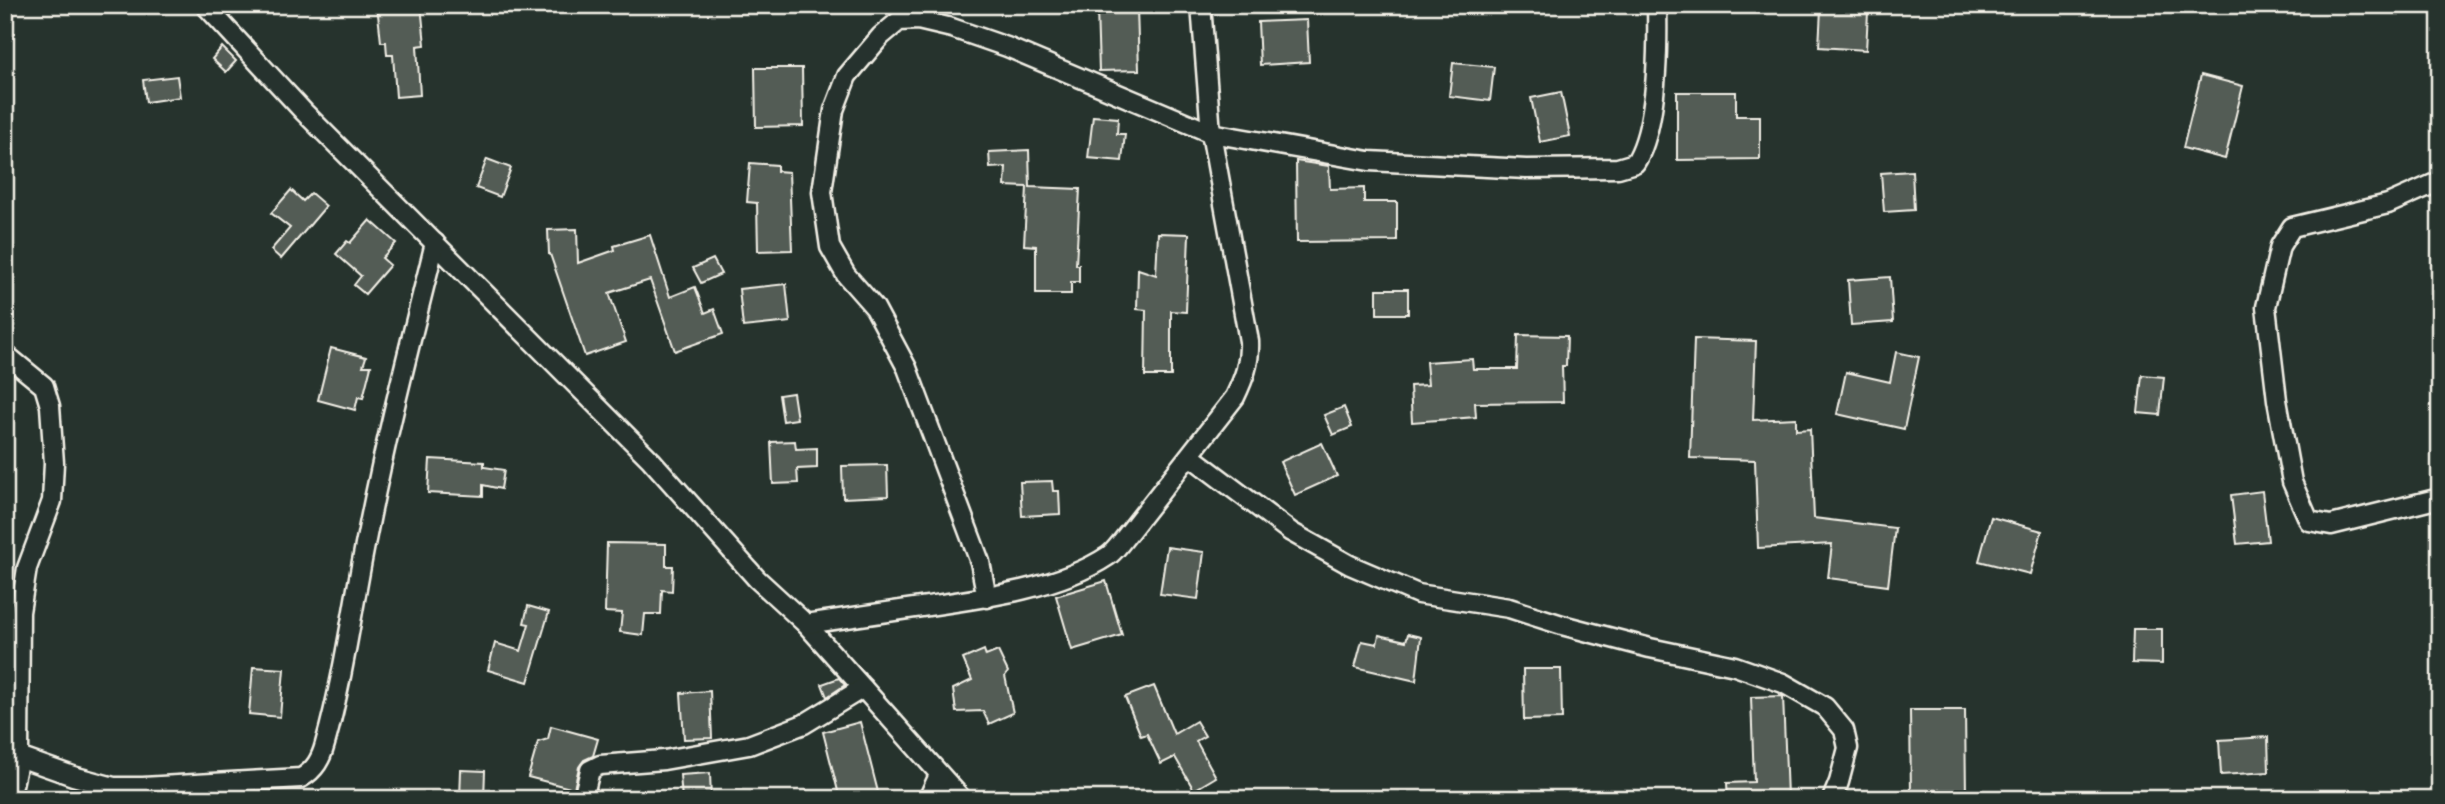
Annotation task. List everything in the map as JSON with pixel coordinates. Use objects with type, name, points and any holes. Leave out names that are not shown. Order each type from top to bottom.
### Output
[{"type":"street","points":[[205,5],[304,112],[651,460],[757,579],[806,624],[962,799]]},
{"type":"street","points":[[806,624],[987,598],[1078,572],[1111,554],[1235,397],[1250,356],[1211,133],[1201,5]]},
{"type":"street","points":[[987,598],[979,562],[908,368],[875,308],[846,275],[830,247],[822,192],[834,110],[847,76],[881,36],[899,21],[918,20],[952,28],[1007,47],[1211,133],[1369,161],[1526,169],[1618,168],[1635,163],[1644,150],[1658,55],[1657,5]]},
{"type":"street","points":[[2440,181],[2388,204],[2292,228],[2280,246],[2266,307],[2277,400],[2292,482],[2309,521],[2331,525],[2440,498]]},
{"type":"street","points":[[19,757],[114,787],[143,788],[301,778],[312,771],[325,746],[387,432],[435,243]]},
{"type":"street","points":[[5,354],[44,386],[50,406],[54,463],[52,501],[27,568],[20,612],[19,757],[10,799]]},
{"type":"street","points":[[1190,456],[1291,532],[1350,565],[1418,594],[1509,608],[1650,648],[1735,666],[1783,683],[1825,708],[1844,730],[1849,748],[1832,799]]},
{"type":"street","points":[[583,799],[590,770],[600,765],[664,760],[750,745],[804,724],[863,688]]},
{"type":"street","points":[[928,799],[939,775]]},
{"type":"building","points":[[377,5],[421,5],[425,45],[417,46],[420,95],[396,97],[393,55],[387,55],[386,42],[381,42]]},
{"type":"building","points":[[1137,8],[1139,70],[1099,71],[1097,9]]},
{"type":"building","points":[[1821,9],[1868,12],[1866,50],[1819,47]]},
{"type":"building","points":[[1307,20],[1309,62],[1260,65],[1258,22]]},
{"type":"building","points":[[222,47],[236,61],[226,72],[212,59]]},
{"type":"building","points":[[1453,63],[1494,67],[1490,101],[1449,96]]},
{"type":"building","points":[[755,68],[802,68],[803,126],[756,127]]},
{"type":"building","points":[[2201,75],[2243,86],[2225,159],[2183,148]]},
{"type":"building","points":[[177,76],[180,97],[146,102],[143,80]]},
{"type":"building","points":[[1561,92],[1570,136],[1540,142],[1531,98]]},
{"type":"building","points":[[1677,92],[1736,92],[1736,116],[1760,116],[1760,159],[1677,160]]},
{"type":"building","points":[[1093,116],[1118,118],[1117,134],[1125,134],[1122,161],[1088,158]]},
{"type":"building","points":[[1029,150],[1030,187],[1080,189],[1076,265],[1079,265],[1079,282],[1071,282],[1071,294],[1036,294],[1036,246],[1024,245],[1027,187],[1005,186],[1006,167],[990,168],[989,152]]},
{"type":"building","points":[[487,159],[511,168],[500,197],[476,188]]},
{"type":"building","points":[[1296,161],[1329,166],[1330,189],[1364,188],[1364,202],[1397,202],[1397,241],[1297,242]]},
{"type":"building","points":[[750,163],[777,165],[777,171],[789,172],[792,250],[758,251],[757,203],[747,202]]},
{"type":"building","points":[[1912,171],[1914,210],[1884,212],[1881,173]]},
{"type":"building","points":[[291,190],[303,201],[311,193],[326,206],[281,259],[271,250],[290,228],[271,213]]},
{"type":"building","points":[[370,220],[396,243],[382,258],[390,265],[365,294],[354,285],[361,276],[336,254],[347,241],[350,243]]},
{"type":"building","points":[[577,229],[578,263],[615,250],[614,246],[650,235],[670,297],[695,287],[705,313],[714,309],[723,334],[675,351],[650,280],[609,293],[626,342],[585,356],[549,254],[548,230]]},
{"type":"building","points":[[1158,233],[1189,234],[1186,312],[1171,311],[1171,376],[1145,376],[1146,310],[1137,309],[1138,269],[1156,275]]},
{"type":"building","points":[[713,259],[721,274],[701,283],[693,268]]},
{"type":"building","points":[[1890,277],[1893,322],[1851,325],[1848,280]]},
{"type":"building","points":[[786,284],[790,322],[743,327],[739,289]]},
{"type":"building","points":[[1377,289],[1408,289],[1408,314],[1377,314]]},
{"type":"building","points":[[1518,335],[1567,336],[1566,366],[1562,366],[1563,402],[1475,403],[1476,417],[1412,422],[1410,386],[1428,385],[1426,362],[1472,359],[1473,369],[1517,369]]},
{"type":"building","points":[[1694,339],[1756,341],[1753,420],[1796,418],[1796,430],[1810,429],[1814,518],[1895,528],[1888,586],[1828,578],[1832,544],[1758,548],[1755,460],[1690,458]]},
{"type":"building","points":[[331,348],[366,357],[363,366],[371,366],[363,398],[358,397],[355,410],[318,400]]},
{"type":"building","points":[[1896,352],[1919,357],[1904,429],[1837,414],[1846,372],[1890,382]]},
{"type":"building","points":[[2142,375],[2164,377],[2160,415],[2138,413]]},
{"type":"building","points":[[793,393],[797,419],[783,421],[779,395]]},
{"type":"building","points":[[1344,407],[1352,427],[1333,435],[1324,415]]},
{"type":"building","points":[[795,441],[796,449],[817,448],[817,468],[797,469],[798,483],[773,484],[771,442]]},
{"type":"building","points":[[1322,443],[1337,476],[1295,495],[1280,462]]},
{"type":"building","points":[[430,459],[484,462],[484,467],[504,470],[501,489],[483,485],[483,496],[428,493]]},
{"type":"building","points":[[887,465],[888,496],[843,498],[842,466]]},
{"type":"building","points":[[1052,481],[1053,491],[1059,491],[1060,514],[1022,516],[1020,482]]},
{"type":"building","points":[[2262,491],[2268,541],[2237,544],[2231,495]]},
{"type":"building","points":[[1991,517],[2042,531],[2030,574],[1979,561]]},
{"type":"building","points":[[607,543],[666,544],[666,566],[673,566],[672,591],[662,590],[661,614],[645,614],[643,635],[620,632],[622,613],[605,612]]},
{"type":"building","points":[[1167,547],[1204,552],[1198,599],[1160,594]]},
{"type":"building","points":[[1106,581],[1122,635],[1072,650],[1056,596]]},
{"type":"building","points":[[528,606],[549,612],[528,682],[488,670],[495,643],[521,651],[529,624],[524,623]]},
{"type":"building","points":[[2133,629],[2162,629],[2162,664],[2132,663]]},
{"type":"building","points":[[1408,634],[1421,637],[1416,681],[1355,667],[1362,641],[1377,644],[1379,635],[1406,641]]},
{"type":"building","points":[[984,650],[986,656],[998,651],[1008,672],[1005,676],[1013,713],[989,724],[983,711],[956,712],[953,689],[972,680],[963,659]]},
{"type":"building","points":[[253,667],[284,669],[280,717],[249,714]]},
{"type":"building","points":[[1523,669],[1561,669],[1562,719],[1524,720]]},
{"type":"building","points":[[839,678],[845,685],[827,697],[822,684]]},
{"type":"building","points":[[1154,686],[1174,734],[1196,721],[1205,736],[1196,741],[1216,777],[1194,790],[1175,757],[1161,764],[1147,734],[1141,736],[1125,697]]},
{"type":"building","points":[[710,691],[712,738],[684,739],[681,693]]},
{"type":"building","points":[[1783,696],[1787,796],[1728,799],[1727,783],[1754,782],[1751,697]]},
{"type":"building","points":[[1910,710],[1965,710],[1966,796],[1911,796]]},
{"type":"building","points":[[860,722],[878,792],[853,799],[840,799],[823,732]]},
{"type":"building","points":[[551,726],[598,739],[593,756],[584,760],[579,767],[574,789],[528,777],[538,742],[548,739]]},
{"type":"building","points":[[2268,737],[2269,772],[2221,775],[2219,740]]},
{"type":"building","points":[[461,770],[485,771],[484,799],[460,799]]},
{"type":"building","points":[[710,773],[711,799],[682,799],[680,775]]}]
